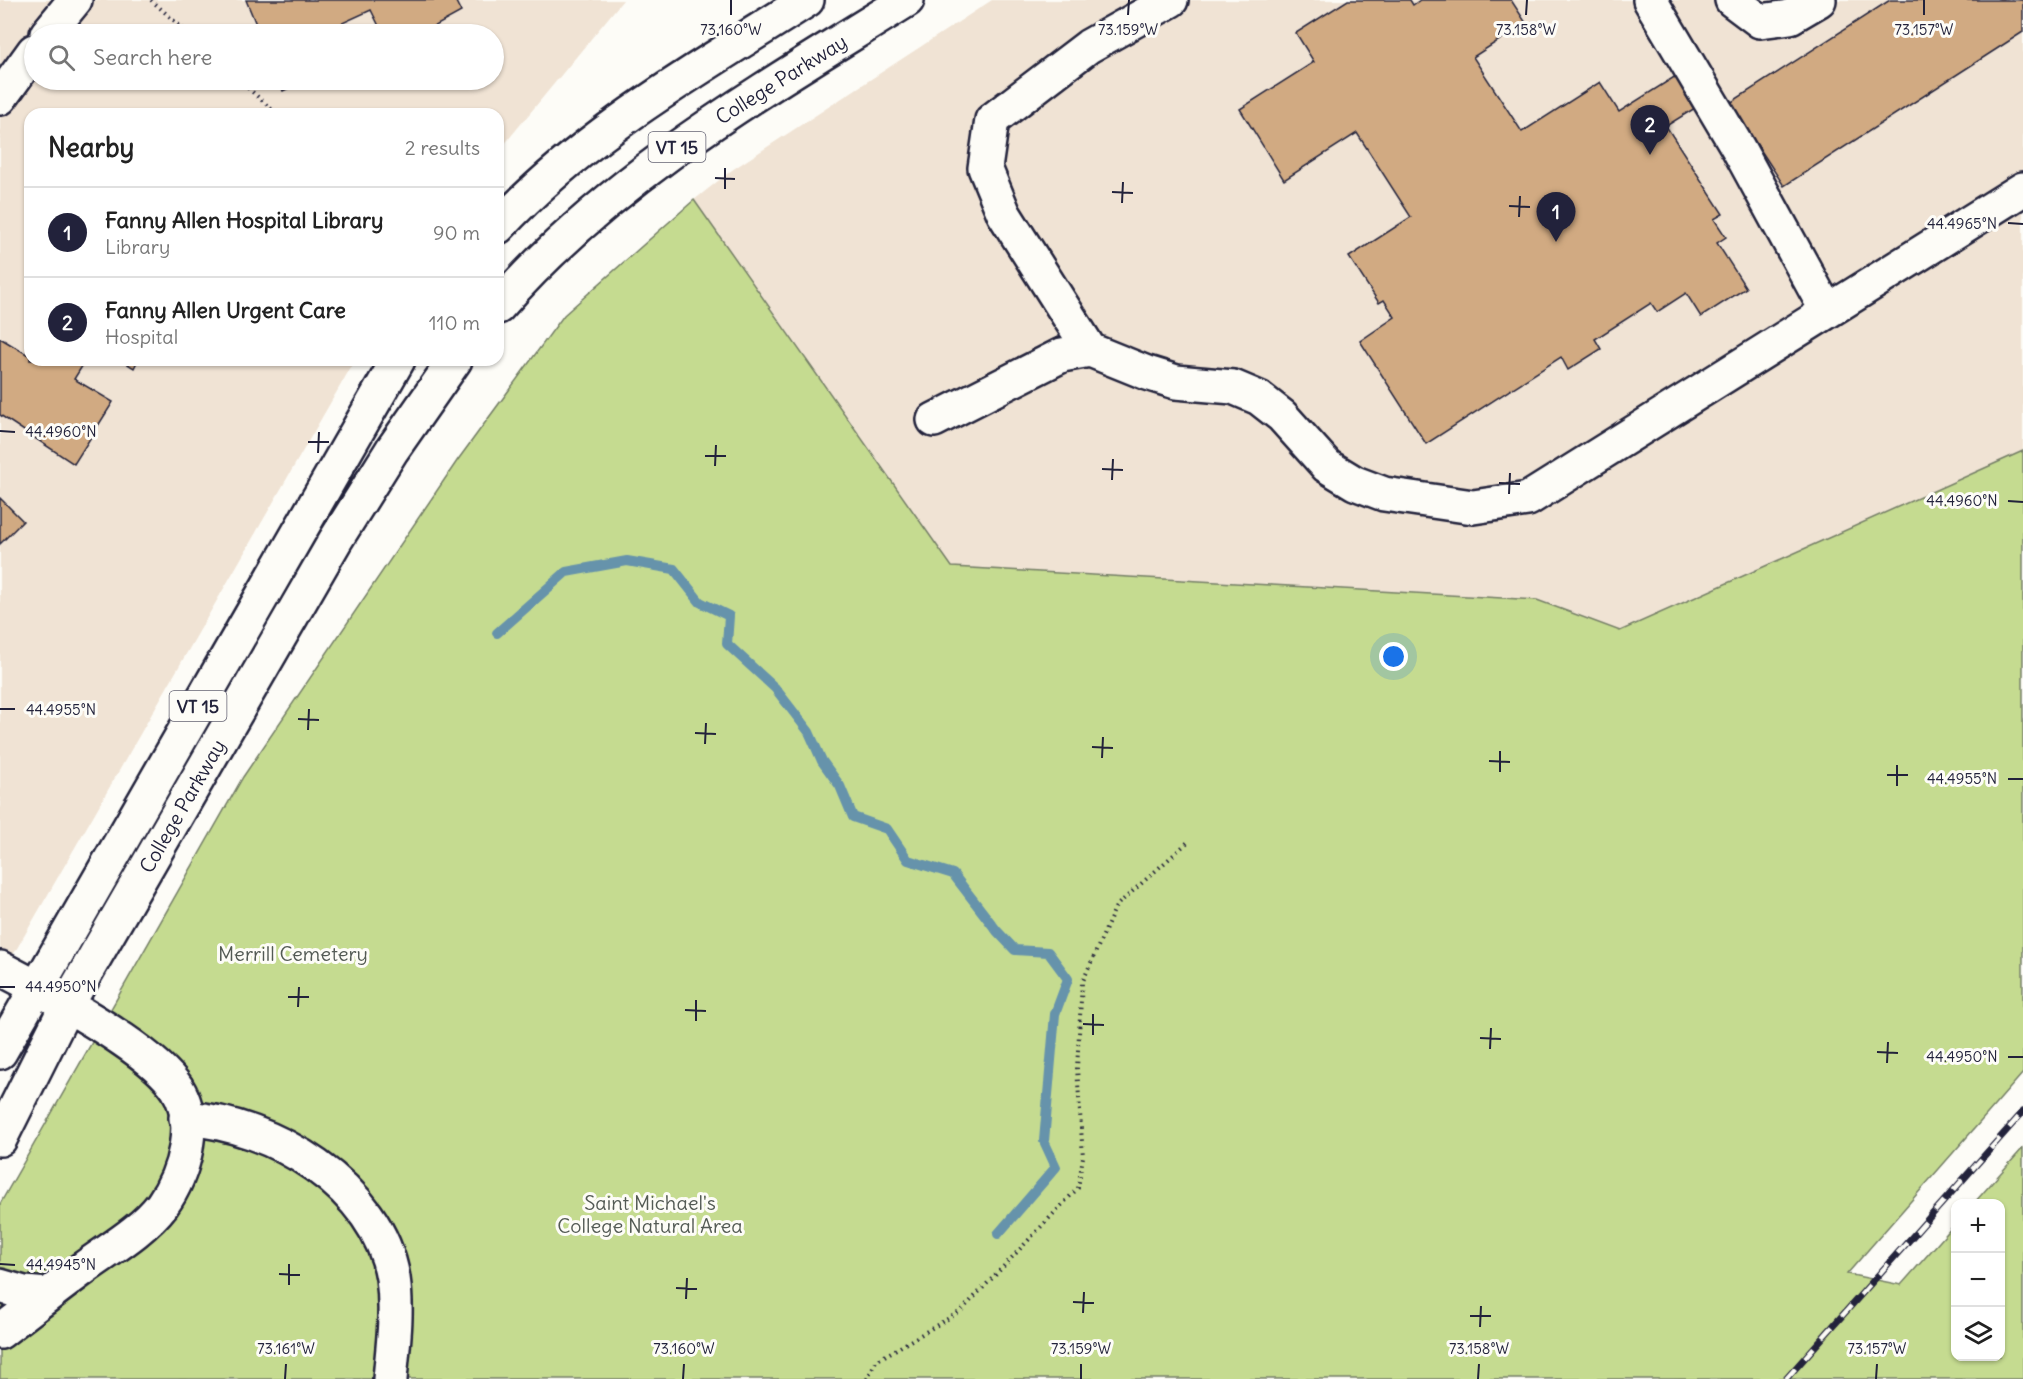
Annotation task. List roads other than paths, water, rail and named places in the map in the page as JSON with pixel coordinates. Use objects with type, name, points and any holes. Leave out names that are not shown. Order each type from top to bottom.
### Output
[{"type":"main road","points":[[55,24],[75,0]]},
{"type":"main road","name":"VT 15","points":[[504,221],[537,186],[619,121],[807,0]]},
{"type":"main road","name":"College Parkway","points":[[504,301],[564,237],[663,156],[766,87],[907,0]]},
{"type":"main road","points":[[1090,350],[1005,214],[986,168],[992,120],[1089,46],[1171,0]]},
{"type":"main road","points":[[1650,0],[1738,148],[1827,311]]},
{"type":"main road","points":[[1732,0],[1760,21],[1790,17],[1819,0]]},
{"type":"main road","points":[[2,90],[24,63]]},
{"type":"main road","points":[[934,420],[1062,355],[1090,350],[1147,373],[1176,381],[1233,387],[1259,398],[1282,416],[1327,466],[1354,483],[1384,494],[1473,507],[1528,499],[2023,189]]},
{"type":"main road","name":"College Parkway","points":[[0,1052],[395,366]]},
{"type":"main road","name":"College Parkway","points":[[0,1139],[67,1005],[335,541],[392,450],[451,366]]},
{"type":"main road","points":[[0,968],[67,1005],[159,1068],[177,1089],[186,1118],[186,1150],[178,1178],[161,1206],[138,1229],[0,1332]]},
{"type":"main road","points":[[186,1118],[213,1120],[250,1129],[279,1142],[323,1171],[360,1206],[376,1232],[393,1277],[396,1310],[390,1379]]},
{"type":"main road","points":[[0,1286],[24,1293],[47,1295]]},
{"type":"waterway","points":[[497,633],[566,572],[627,561],[674,569],[700,602],[729,616],[727,644],[775,688],[809,732],[822,761],[840,786],[853,817],[887,829],[908,860],[953,874],[997,931],[1015,950],[1048,952],[1068,979],[1055,1014],[1044,1141],[1056,1167],[998,1234]]},
{"type":"railway","points":[[1786,1379],[2023,1112]]},
{"type":"place","name":"Fanny Allen Urgent Care","points":[[1650,155]]},
{"type":"place","name":"Fanny Allen Hospital Library","points":[[1556,242]]},
{"type":"park label","name":"Merrill Cemetery","points":[[293,953]]},
{"type":"park label","name":"Saint Michael's College Natural Area","points":[[650,1214]]}]
